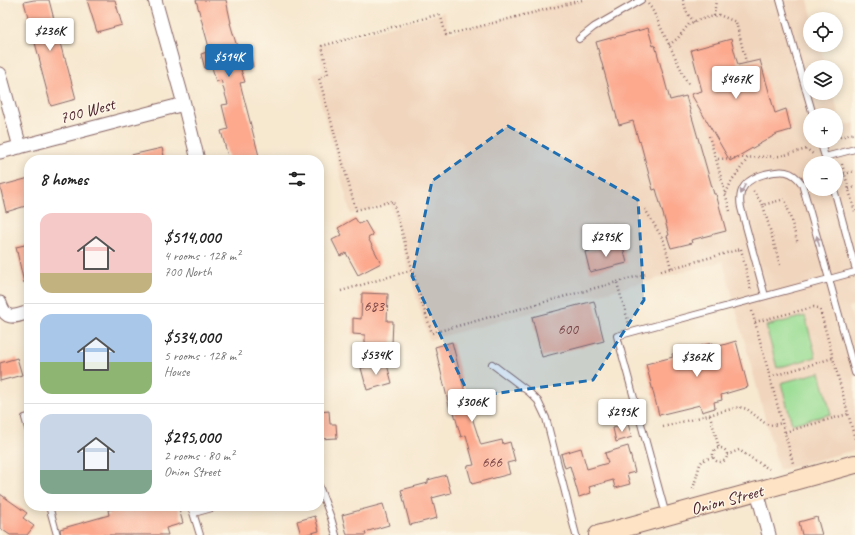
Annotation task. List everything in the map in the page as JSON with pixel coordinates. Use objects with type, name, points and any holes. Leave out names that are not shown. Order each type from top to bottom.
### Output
[{"type":"street","points":[[155,0],[197,155]]},
{"type":"street","points":[[0,74],[20,147]]},
{"type":"street","name":"700 West","points":[[0,152],[184,104]]},
{"type":"street","points":[[0,303],[5,317],[16,317],[24,314]]},
{"type":"street","name":"Onion Street","points":[[598,535],[638,530],[667,516],[855,464]]},
{"type":"street","points":[[757,491],[769,535]]},
{"type":"lane","points":[[579,39],[594,27],[641,0]]},
{"type":"lane","points":[[780,0],[811,108]]},
{"type":"lane","points":[[836,156],[855,148]]},
{"type":"lane","points":[[765,296],[741,208],[740,198],[742,189],[755,177],[777,171],[789,172],[799,179],[802,184],[855,373]]},
{"type":"lane","points":[[836,196],[855,267]]},
{"type":"lane","points":[[667,516],[617,336],[855,272]]},
{"type":"lane","points":[[492,364],[529,392],[538,401],[546,418],[576,535]]},
{"type":"lane","points":[[324,499],[336,535]]},
{"type":"lane","points":[[50,511],[57,535]]},
{"type":"lane","points":[[200,535],[194,513],[201,511]]},
{"type":"path","points":[[582,0],[446,35],[440,14],[322,46],[328,74],[320,78],[356,210],[393,201],[412,270],[432,333],[646,274]]},
{"type":"path","points":[[646,0],[689,86]]},
{"type":"path","points":[[683,0],[687,13],[694,22]]},
{"type":"path","points":[[714,16],[716,0]]},
{"type":"path","points":[[669,45],[678,38],[689,24],[697,20],[719,15],[736,22],[746,62]]},
{"type":"path","points":[[843,136],[855,133]]},
{"type":"path","points":[[709,136],[716,159]]},
{"type":"path","points":[[726,193],[732,180],[749,157]]},
{"type":"path","points":[[843,169],[853,199],[855,212]]},
{"type":"path","points":[[739,171],[742,175]]},
{"type":"path","points":[[844,174],[855,171]]},
{"type":"path","points":[[849,189],[855,187]]},
{"type":"path","points":[[752,190],[763,205],[780,264]]},
{"type":"path","points":[[763,205],[785,199],[798,244]]},
{"type":"path","points":[[645,208],[664,241],[671,268]]},
{"type":"path","points":[[661,271],[741,249]]},
{"type":"path","points":[[341,290],[412,270]]},
{"type":"path","points":[[617,283],[626,313]]},
{"type":"path","points":[[755,322],[814,307],[820,310],[855,439]]},
{"type":"path","points":[[752,311],[793,463]]},
{"type":"path","points":[[770,377],[833,358]]},
{"type":"path","points":[[663,428],[739,407],[747,409],[766,424],[772,425],[782,423]]},
{"type":"path","points":[[785,432],[848,414]]},
{"type":"path","points":[[710,415],[719,448]]},
{"type":"path","points":[[719,448],[724,449],[727,455]]},
{"type":"path","points":[[713,457],[715,450],[719,448]]},
{"type":"path","points":[[713,457],[716,461],[722,462],[726,459],[727,455],[739,450],[769,469]]},
{"type":"path","points":[[692,489],[702,460],[713,457]]},
{"type":"highlighted area","points":[[508,126],[638,200],[644,300],[593,380],[470,397],[412,276],[432,181]]},
{"type":"shaded area","points":[[572,0],[808,0],[811,12],[803,12],[803,52],[822,52],[824,60],[803,60],[803,100],[835,100],[837,108],[803,108],[803,148],[843,148],[843,126],[855,123],[855,305],[849,307],[855,329],[855,450],[779,470],[723,261],[429,340],[390,204],[351,214],[313,73],[323,70],[317,46],[444,12],[450,33]]},
{"type":"green space","points":[[805,316],[816,357],[777,368],[766,326]]},
{"type":"green space","points":[[820,372],[831,414],[792,424],[781,383]]},
{"type":"building","points":[[49,0],[76,99],[51,106],[24,2]]},
{"type":"building","points":[[87,0],[115,0],[122,25],[97,32]]},
{"type":"building","points":[[196,0],[226,0],[230,23],[240,57],[250,54],[253,67],[241,70],[245,82],[240,83],[259,155],[228,155],[221,131],[228,129],[222,105],[228,104],[221,80],[216,82],[212,67],[205,69],[201,54],[210,51]]},
{"type":"building","points":[[648,28],[653,46],[655,45],[670,100],[686,96],[726,231],[691,240],[692,243],[671,248],[667,236],[669,235],[656,189],[653,190],[633,121],[619,125],[596,42]]},
{"type":"building","points":[[731,39],[738,65],[760,60],[775,113],[786,109],[791,130],[777,134],[730,161],[691,94],[702,91],[691,50]]},
{"type":"building","points":[[162,148],[164,155],[131,155]]},
{"type":"building","points":[[24,179],[24,207],[6,212],[0,186]]},
{"type":"building","points":[[355,218],[359,224],[365,221],[373,235],[368,238],[381,263],[358,275],[346,253],[340,256],[332,240],[342,235],[338,228]]},
{"type":"building","points":[[622,243],[627,263],[590,272],[585,252]]},
{"type":"building","points":[[24,245],[24,283],[16,247]]},
{"type":"building","points":[[362,293],[388,294],[387,321],[393,321],[392,344],[365,343],[365,335],[353,334],[353,318],[361,319]]},
{"type":"building","points":[[594,301],[604,341],[542,357],[532,317]]},
{"type":"building","points":[[736,341],[748,387],[721,395],[722,400],[714,402],[715,408],[702,412],[700,405],[659,415],[646,364],[673,357],[672,354],[712,343],[713,348]]},
{"type":"building","points":[[452,342],[469,408],[481,445],[502,440],[503,444],[510,442],[515,461],[507,463],[510,474],[472,484],[467,466],[474,465],[466,435],[461,437],[453,409],[450,410],[435,347]]},
{"type":"building","points":[[17,358],[22,375],[0,381],[0,363]]},
{"type":"building","points":[[386,361],[392,383],[367,390],[361,368]]},
{"type":"building","points":[[329,411],[330,424],[336,424],[337,438],[324,439],[324,412]]},
{"type":"building","points":[[628,424],[632,437],[616,442],[613,428]]},
{"type":"building","points":[[628,446],[635,472],[627,474],[630,484],[615,488],[613,480],[589,487],[591,493],[579,497],[570,466],[565,468],[561,454],[581,448],[587,469],[608,463],[605,453]]},
{"type":"building","points":[[446,475],[451,493],[432,498],[437,518],[410,525],[401,490],[428,483],[428,480]]},
{"type":"building","points":[[0,494],[27,513],[23,518],[34,526],[27,535],[10,535],[0,528]]},
{"type":"building","points":[[383,504],[389,525],[365,532],[366,535],[347,535],[342,515]]},
{"type":"building","points":[[108,511],[179,511],[183,523],[166,528],[168,535],[61,535],[60,529],[109,515]]},
{"type":"building","points":[[315,516],[319,531],[301,535],[297,521]]},
{"type":"building","points":[[817,517],[822,535],[802,535],[799,522]]}]
